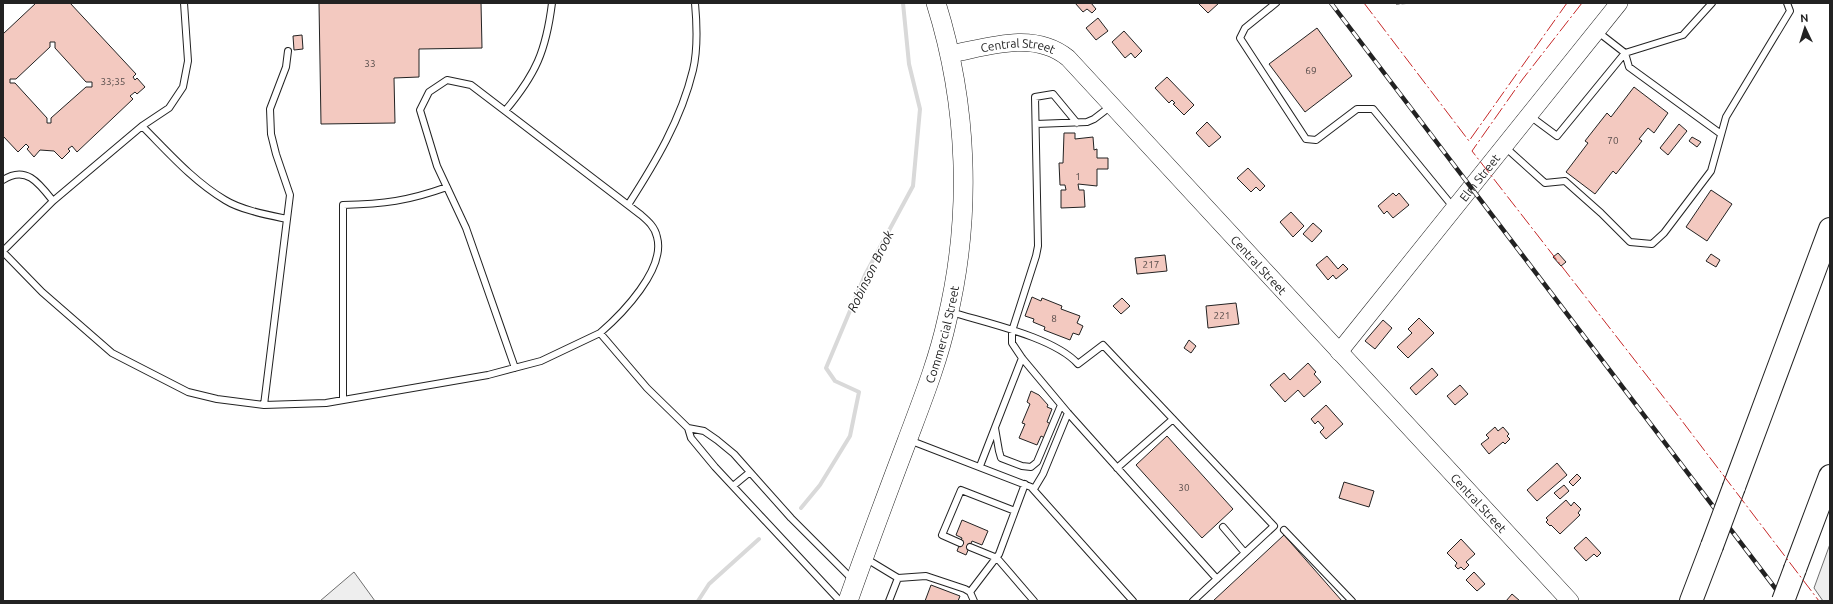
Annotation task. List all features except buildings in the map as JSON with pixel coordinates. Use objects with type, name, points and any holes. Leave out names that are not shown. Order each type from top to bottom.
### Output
[{"type":"highway","points":[[1691,601],[1830,229]]},
{"type":"highway","points":[[1783,601],[1830,476]]},
{"type":"main road","points":[[936,3],[950,54]]},
{"type":"main road","name":"Elm Street","points":[[1339,352],[1455,210],[1619,3]]},
{"type":"main road","name":"Central Street","points":[[950,54],[1017,42],[1030,42],[1048,46],[1068,58],[1570,601]]},
{"type":"main road","name":"Commercial Street","points":[[848,601],[938,354],[949,312],[958,264],[963,193],[960,122],[950,54]]},
{"type":"lane","points":[[184,3],[188,61],[183,87],[169,108],[142,126],[52,201],[3,251],[42,292],[112,353],[188,392],[216,399],[264,405],[309,405],[452,382],[515,368],[546,358],[600,333],[626,308],[650,274],[658,254],[658,242],[653,227],[628,206],[471,85],[447,80],[429,92],[420,110],[437,166],[466,228],[515,368]]},
{"type":"lane","points":[[505,111],[534,73],[543,51],[552,3]]},
{"type":"lane","points":[[628,206],[669,136],[683,102],[693,69],[697,31],[695,3]]},
{"type":"lane","points":[[1276,3],[1245,28],[1240,38],[1306,138],[1316,140],[1357,109],[1373,109],[1455,210]]},
{"type":"lane","points":[[1530,116],[1557,136],[1625,53],[1683,35],[1712,3]]},
{"type":"lane","points":[[1505,146],[1545,183],[1565,181],[1601,213],[1630,242],[1652,244],[1664,234],[1711,171],[1726,117],[1790,11],[1787,3]]},
{"type":"lane","points":[[1597,31],[1625,53],[1629,67],[1721,134]]},
{"type":"lane","points":[[264,405],[290,195],[271,134],[270,110],[286,67],[288,51]]},
{"type":"lane","points":[[1077,123],[1053,94],[1035,97],[1038,246],[1012,331],[1012,344],[1061,405],[1217,579]]},
{"type":"lane","points":[[1036,124],[1077,123],[1090,121],[1112,105]]},
{"type":"lane","points":[[142,126],[202,184],[226,201],[262,213],[287,219]]},
{"type":"lane","points":[[3,180],[13,174],[25,175],[39,184],[52,201]]},
{"type":"lane","points":[[343,400],[343,205],[382,204],[410,199],[447,187]]},
{"type":"lane","points":[[949,312],[1012,331],[1064,351],[1078,364],[1103,345],[1274,526],[1193,601]]},
{"type":"lane","points":[[600,333],[647,388],[688,428],[691,438],[697,446],[840,601]]},
{"type":"lane","points":[[980,466],[1022,358]]},
{"type":"lane","points":[[995,428],[999,451],[1002,458],[1022,466],[1031,467],[1037,462],[1061,405]]},
{"type":"lane","points":[[1034,489],[1044,474],[1068,413]]},
{"type":"lane","points":[[1117,468],[1173,419]]},
{"type":"lane","points":[[688,428],[704,431],[717,440],[750,472],[791,518],[855,582]]},
{"type":"lane","points":[[907,440],[980,466],[1034,489],[1133,601]]},
{"type":"lane","points":[[733,486],[750,472]]},
{"type":"lane","points":[[970,592],[997,558],[1025,484]]},
{"type":"lane","points":[[960,543],[942,535],[961,490],[1015,511]]},
{"type":"lane","points":[[1223,527],[1245,553]]},
{"type":"lane","points":[[1284,530],[1352,601]]},
{"type":"lane","points":[[970,547],[997,558],[1034,601]]},
{"type":"lane","points":[[864,557],[898,578],[930,576],[970,592],[974,601]]},
{"type":"lane","points":[[889,601],[898,578]]},
{"type":"shaded area","points":[[1830,544],[1830,601],[1823,601],[1814,588]]},
{"type":"shaded area","points":[[354,572],[375,601],[320,601]]},
{"type":"waterway","name":"Robinson Brook","points":[[801,508],[820,485],[850,436],[859,392],[835,381],[826,368],[865,275],[913,186],[920,109],[909,64],[903,3]]},
{"type":"waterway","name":"Robinson Brook","points":[[698,601],[709,584],[759,539]]},
{"type":"railway","points":[[1331,3],[1785,601]]},
{"type":"fence","points":[[1395,3],[1417,3]]},
{"type":"power","points":[[1364,3],[1469,141],[1567,3]]},
{"type":"power","points":[[1582,3],[1522,80],[1472,151],[1679,417],[1819,601]]}]
